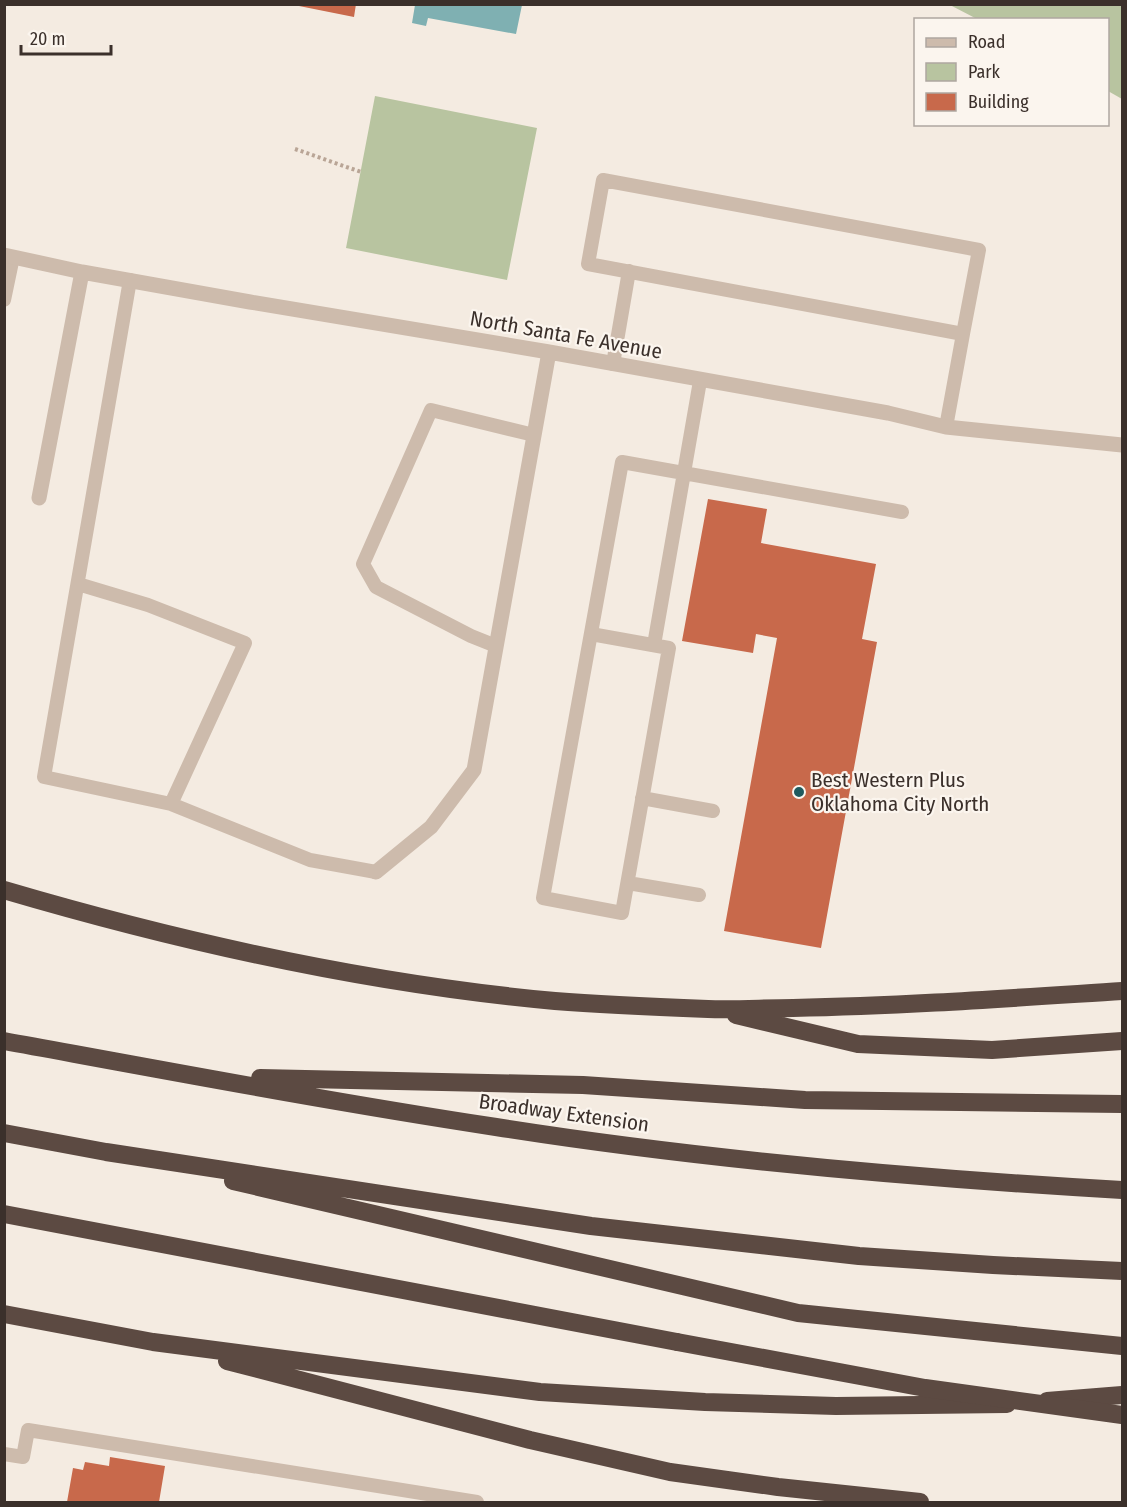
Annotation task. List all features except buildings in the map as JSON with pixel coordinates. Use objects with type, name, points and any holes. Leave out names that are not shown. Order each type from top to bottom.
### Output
[{"type":"highway","points":[[4,890],[181,939],[346,973],[556,1001],[711,1009],[841,1007],[1122,991]]},
{"type":"highway","points":[[711,1009],[858,1044],[992,1050],[1122,1041]]},
{"type":"highway","name":"Broadway Extension","points":[[4,1041],[497,1128],[612,1143],[957,1180],[1122,1190]]},
{"type":"highway","points":[[198,1077],[583,1085],[806,1100],[1122,1104]]},
{"type":"highway","points":[[4,1133],[106,1152],[524,1216],[726,1242],[859,1256],[1122,1271]]},
{"type":"highway","points":[[106,1152],[798,1313],[1122,1346]]},
{"type":"highway","points":[[4,1214],[925,1388],[1122,1415]]},
{"type":"highway","points":[[4,1314],[153,1342],[540,1392],[693,1402],[836,1406],[1002,1405],[1122,1395]]},
{"type":"highway","points":[[153,1342],[530,1440],[670,1472],[920,1503]]},
{"type":"street","name":"North Santa Fe Avenue","points":[[9,256],[82,272],[888,413],[946,427],[1122,445]]},
{"type":"street","points":[[39,498],[82,272]]},
{"type":"street","points":[[376,872],[431,827],[474,770],[549,352]]},
{"type":"lane","points":[[946,427],[979,250],[603,180],[588,264],[963,334]]},
{"type":"lane","points":[[4,300],[9,256]]},
{"type":"lane","points":[[613,364],[629,271]]},
{"type":"lane","points":[[130,280],[44,777],[171,804],[310,860],[376,872]]},
{"type":"lane","points":[[654,645],[700,381]]},
{"type":"lane","points":[[496,646],[471,636],[376,587],[363,564],[431,410],[534,435]]},
{"type":"lane","points":[[591,634],[669,648],[622,913],[543,898],[622,462],[902,512]]},
{"type":"lane","points":[[78,584],[148,605],[245,643],[171,804]]},
{"type":"lane","points":[[642,798],[713,811]]},
{"type":"lane","points":[[628,883],[699,895]]},
{"type":"lane","points":[[4,1454],[23,1457],[28,1430],[477,1503]]},
{"type":"path","points":[[295,149],[361,172]]},
{"type":"green space","points":[[950,5],[1122,5],[1122,99],[1109,92],[1109,18],[975,18]]},
{"type":"green space","points":[[375,96],[537,128],[507,280],[346,248]]},
{"type":"water","points":[[415,4],[522,5],[516,34],[428,18],[426,26],[412,23]]},
{"type":"place","name":"Best Western Plus Oklahoma City North","points":[[799,792]]}]
